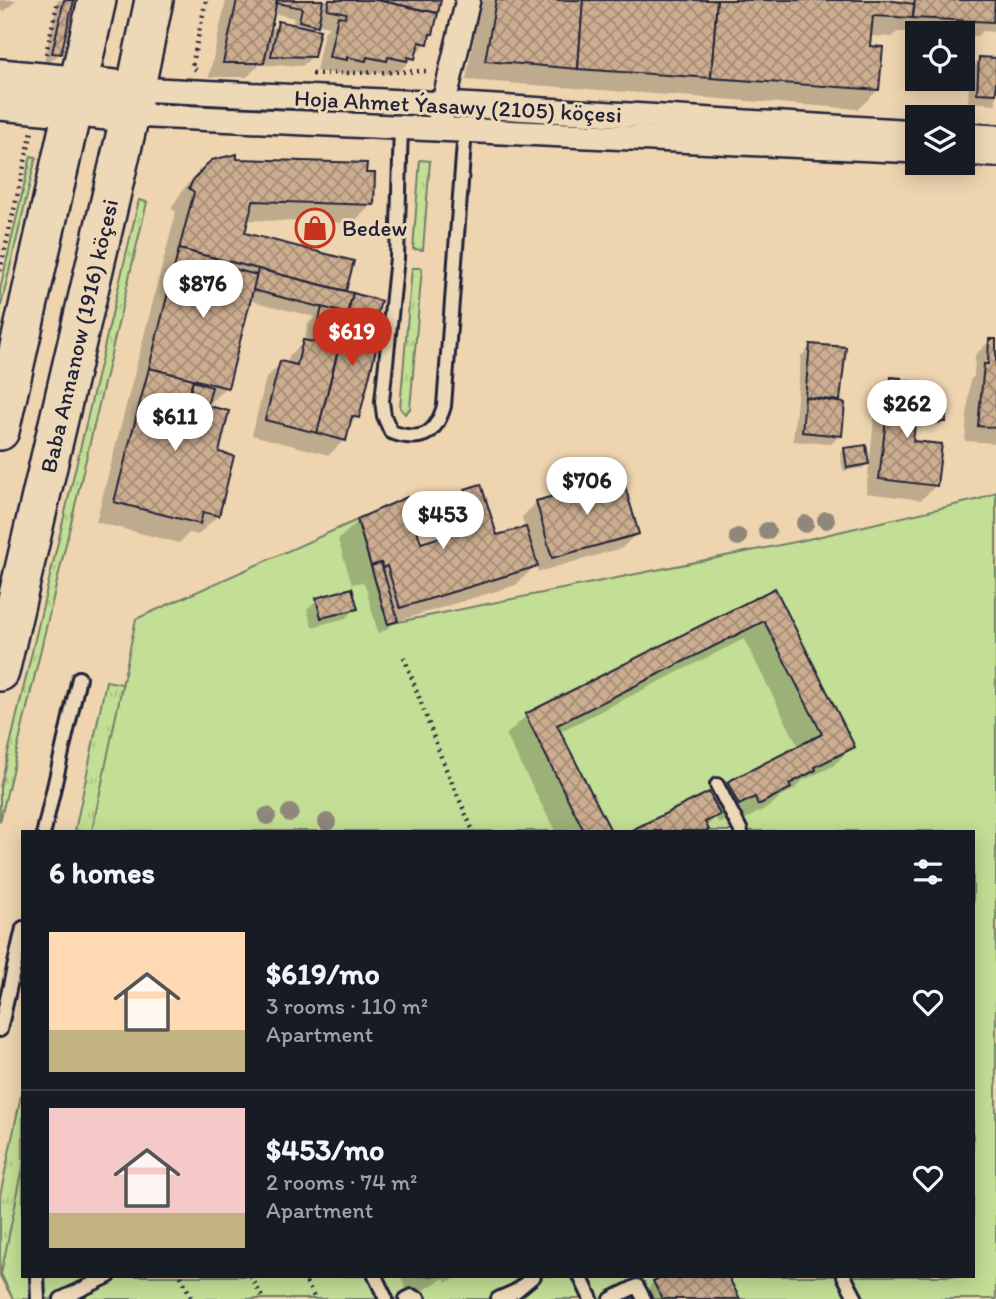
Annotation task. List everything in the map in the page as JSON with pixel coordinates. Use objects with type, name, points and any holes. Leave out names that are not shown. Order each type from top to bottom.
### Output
[{"type":"main road","points":[[0,431],[97,0]]},
{"type":"main road","name":"Baba Annanow (1916) köçesi","points":[[0,672],[133,102],[154,0]]},
{"type":"street","points":[[438,129],[468,0]]},
{"type":"street","name":"Hoja Ahmet Ýasawy (2105) köçesi","points":[[0,76],[76,96],[401,127],[905,150]]},
{"type":"street","name":"Hoja Ahmet Ýasawy (2105) köçesi","points":[[0,103],[76,96]]},
{"type":"street","name":"Hoja Ahmet Ýasawy (2105) köçesi","points":[[133,102],[444,104],[905,131]]},
{"type":"street","points":[[975,136],[996,137]]},
{"type":"street","points":[[975,154],[996,155]]},
{"type":"lane","points":[[401,127],[397,258],[382,401],[384,416],[391,432],[410,439],[429,432],[440,419],[444,406],[465,130]]},
{"type":"lane","points":[[44,830],[79,678]]},
{"type":"lane","points":[[717,785],[740,830]]},
{"type":"lane","points":[[0,1030],[21,937]]},
{"type":"lane","points":[[37,1278],[38,1299]]},
{"type":"lane","points":[[61,1299],[104,1278]]},
{"type":"lane","points":[[376,1278],[386,1299]]},
{"type":"lane","points":[[505,1297],[531,1278]]},
{"type":"lane","points":[[581,1278],[591,1299]]},
{"type":"lane","points":[[845,1278],[856,1299]]},
{"type":"lane","points":[[611,1299],[637,1286],[644,1299]]},
{"type":"lane","points":[[406,1299],[412,1296],[419,1299]]},
{"type":"path","points":[[44,59],[58,0]]},
{"type":"path","points":[[203,72],[192,66],[205,0]]},
{"type":"path","points":[[306,75],[412,70],[451,72]]},
{"type":"path","points":[[0,271],[32,138]]},
{"type":"path","points":[[404,657],[443,762],[473,830]]},
{"type":"path","points":[[182,1278],[192,1299]]},
{"type":"path","points":[[252,1278],[263,1299]]},
{"type":"path","points":[[304,1278],[315,1299]]},
{"type":"green space","points":[[31,156],[36,157],[0,310],[0,289]]},
{"type":"green space","points":[[420,160],[430,161],[423,250],[413,249]]},
{"type":"green space","points":[[139,200],[147,202],[0,822],[0,787]]},
{"type":"green space","points":[[412,268],[422,268],[410,409],[405,414],[400,408]]},
{"type":"green space","points":[[996,492],[996,1299],[13,1299],[1,1274],[21,1177],[21,1278],[975,1278],[975,830],[92,830],[136,619],[357,520],[388,624],[800,541],[980,499]]},
{"type":"green space","points":[[106,681],[122,684],[106,830],[75,830]]},
{"type":"green space","points":[[21,1096],[21,1278],[24,1278],[31,1299],[13,1299],[0,1276],[0,1196]]},
{"type":"building","points":[[64,0],[74,0],[61,54],[52,53]]},
{"type":"building","points":[[237,0],[277,0],[264,63],[223,63]]},
{"type":"building","points":[[277,0],[323,0],[318,26],[299,21],[302,8],[277,3]]},
{"type":"building","points":[[329,0],[377,0],[438,13],[428,44],[419,42],[415,59],[408,57],[407,61],[388,57],[387,61],[367,57],[366,61],[347,57],[347,60],[329,57],[338,16],[345,17],[346,13],[327,9]]},
{"type":"building","points":[[377,0],[441,0],[438,13]]},
{"type":"building","points":[[496,0],[583,0],[578,69],[485,61]]},
{"type":"building","points":[[583,0],[717,0],[711,78],[578,69]]},
{"type":"building","points":[[717,0],[887,0],[914,4],[913,18],[873,16],[870,46],[883,47],[879,90],[711,78]]},
{"type":"building","points":[[915,0],[995,0],[993,22],[913,18]]},
{"type":"building","points":[[278,21],[320,30],[314,57],[271,56]]},
{"type":"building","points":[[979,57],[996,58],[996,94],[977,93]]},
{"type":"building","points":[[237,154],[237,159],[367,163],[366,173],[375,173],[374,205],[253,201],[245,233],[354,261],[346,291],[179,249],[194,192],[189,188],[193,180],[212,160]]},
{"type":"building","points":[[179,249],[215,258],[214,264],[257,275],[228,388],[149,368]]},
{"type":"building","points":[[258,269],[353,293],[347,314],[253,290]]},
{"type":"building","points":[[353,293],[381,301],[375,323],[382,325],[359,418],[352,416],[346,441],[317,433]]},
{"type":"building","points":[[322,307],[347,314],[317,433],[265,420],[280,361],[297,365],[303,340],[314,342]]},
{"type":"building","points":[[989,339],[996,339],[996,428],[978,426],[984,364],[988,364]]},
{"type":"building","points":[[810,344],[846,347],[840,401],[805,397]]},
{"type":"building","points":[[149,368],[193,379],[188,401],[229,411],[219,452],[234,456],[219,516],[203,512],[200,524],[114,502]]},
{"type":"building","points":[[891,377],[920,383],[913,441],[942,444],[937,486],[879,479]]},
{"type":"building","points":[[193,381],[212,387],[207,406],[188,401]]},
{"type":"building","points":[[805,397],[845,403],[842,436],[802,432]]},
{"type":"building","points":[[945,397],[946,422],[926,422],[925,398]]},
{"type":"building","points":[[866,445],[869,464],[847,468],[844,448]]},
{"type":"building","points":[[622,476],[639,534],[552,558],[536,501]]},
{"type":"building","points":[[481,484],[497,535],[526,527],[538,566],[400,608],[387,566],[383,568],[381,563],[371,566],[357,519],[407,497],[421,543],[477,526],[465,489]]},
{"type":"building","points":[[381,563],[398,621],[388,624],[371,566]]},
{"type":"building","points":[[352,588],[358,609],[321,618],[316,598]]},
{"type":"building","points":[[775,588],[855,747],[815,767],[816,770],[789,784],[791,788],[758,805],[755,797],[739,805],[727,782],[822,734],[764,621],[557,725],[610,830],[583,830],[525,714]]},
{"type":"building","points":[[709,792],[720,815],[705,822],[709,830],[632,830]]},
{"type":"building","points":[[659,1278],[729,1278],[740,1299],[662,1299],[653,1281]]},
{"type":"place","name":"Bedew","points":[[315,228]]}]
